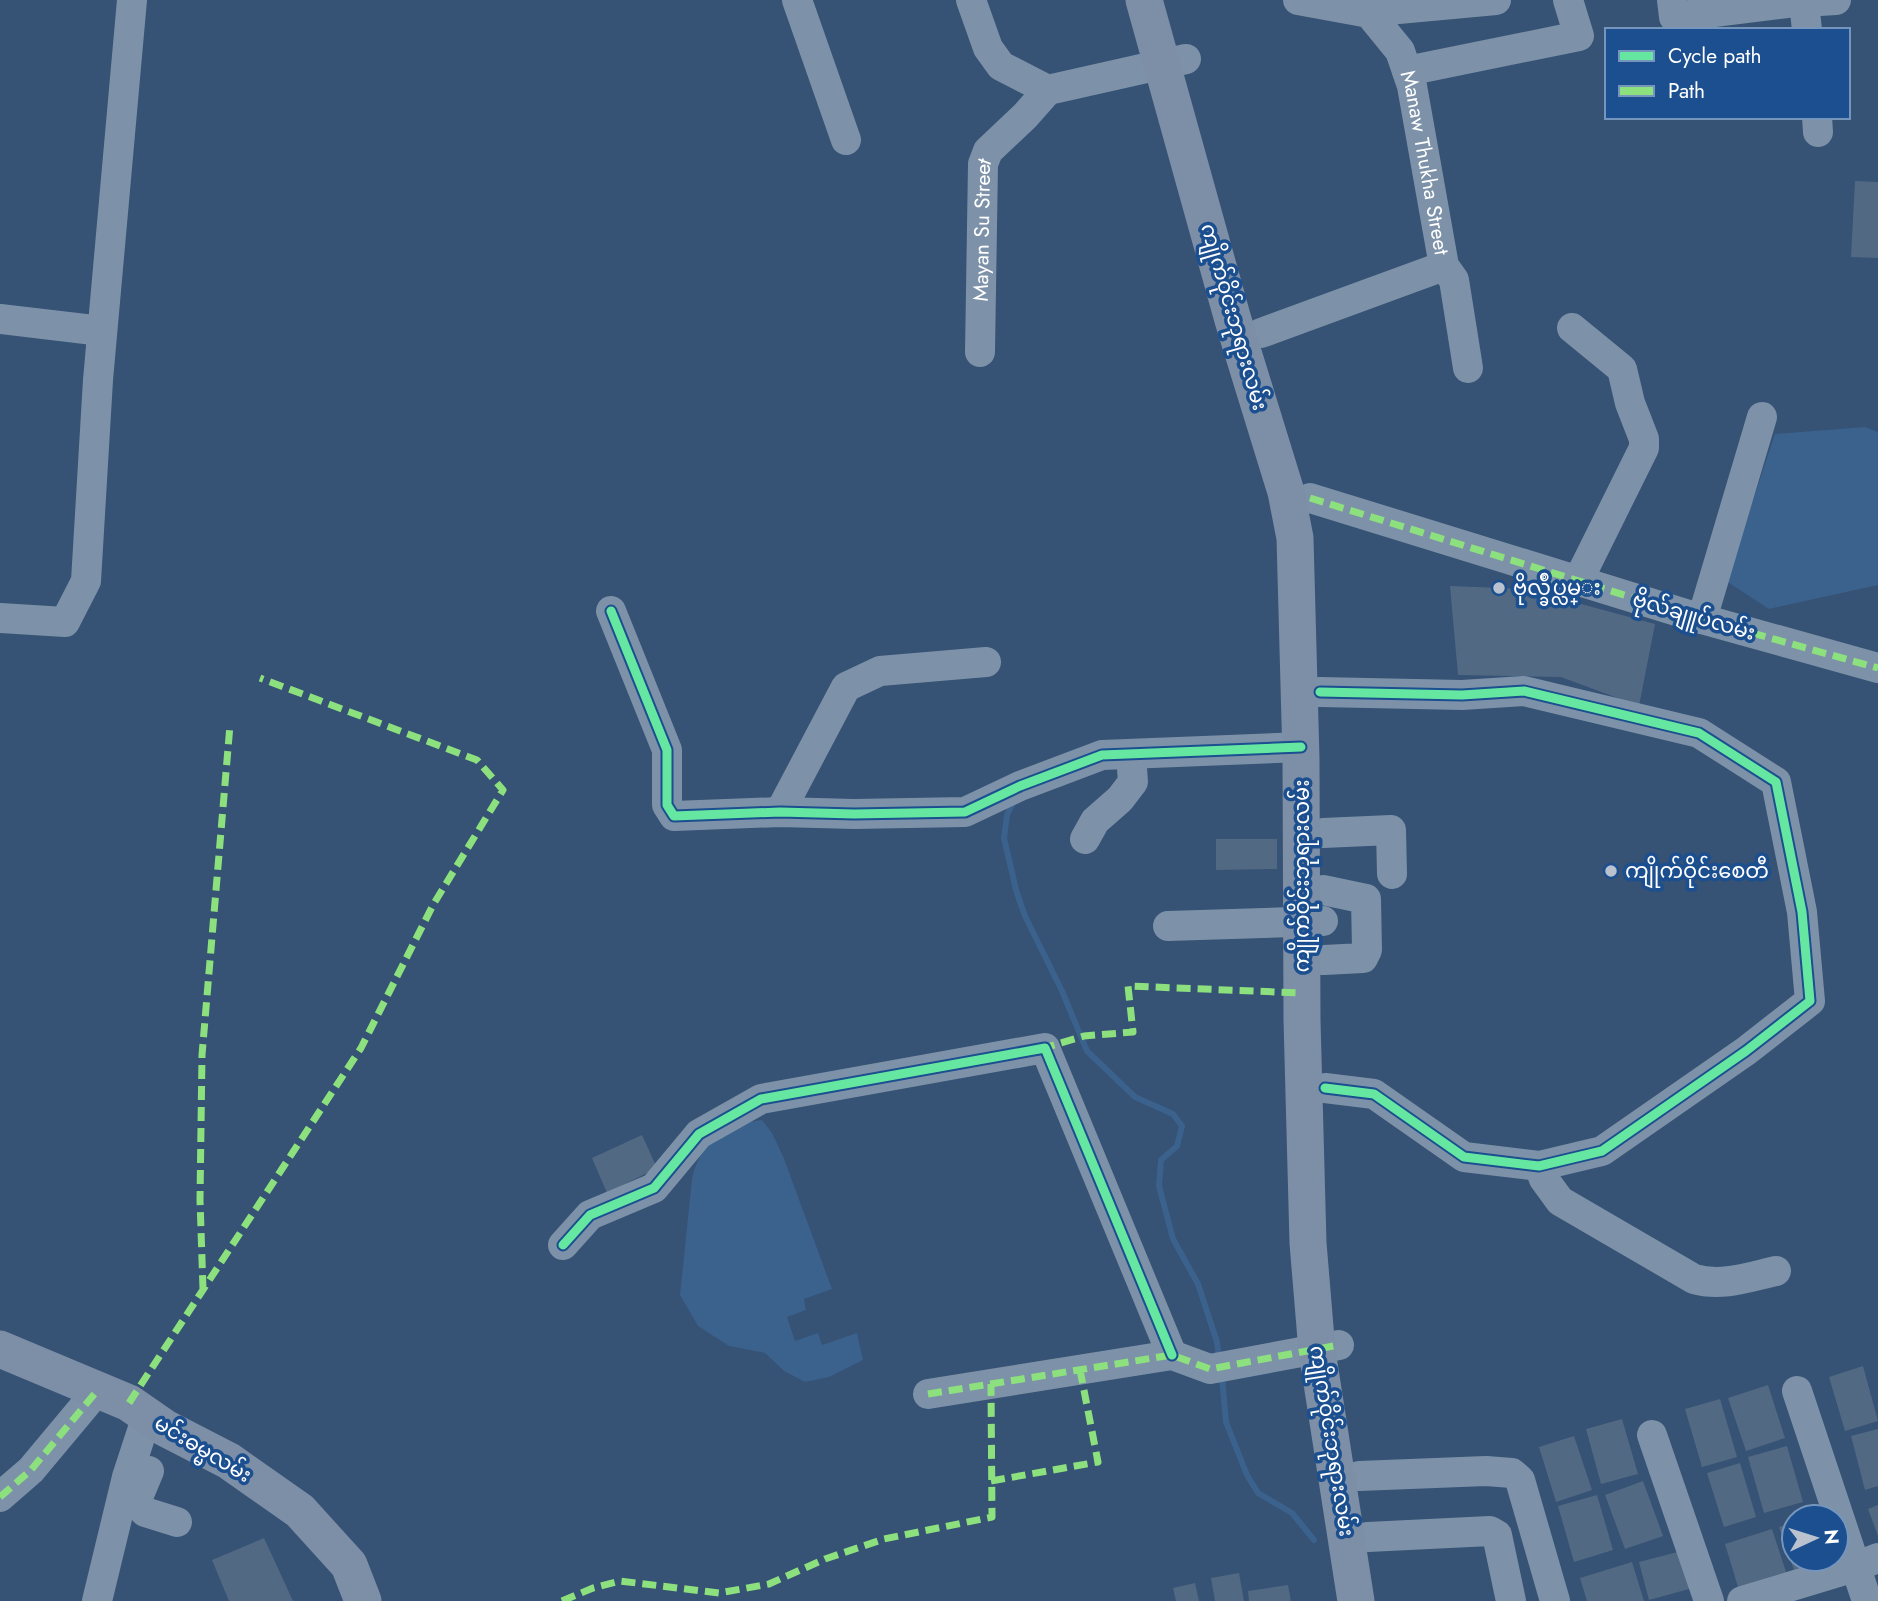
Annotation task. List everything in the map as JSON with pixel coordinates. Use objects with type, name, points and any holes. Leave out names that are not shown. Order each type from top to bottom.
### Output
[{"type":"main road","name":"ကျိုက်ဝိုင်းဘုရားလမ်း","points":[[1144,0],[1174,61],[1250,338],[1295,538],[1301,747],[1316,911],[1324,960],[1328,1348],[1356,1601]]},
{"type":"main road","name":"ကျိုက်ဝိုင်းဘုရားလမ်း","points":[[1170,0],[1174,61]]},
{"type":"main road","name":"ကျိုက်ဝိုင်းဘုရားလမ်း","points":[[1250,338],[1310,498],[1317,564],[1322,833],[1316,911],[1308,1244],[1328,1348],[1359,1476],[1381,1601]]},
{"type":"main road","name":"မင်းဓမ္မလမ်း","points":[[0,1349],[129,1403],[156,1422],[229,1461],[300,1511],[349,1565],[363,1601]]},
{"type":"street","points":[[0,618],[65,622],[86,580],[102,331],[132,0]]},
{"type":"street","points":[[797,0],[846,139]]},
{"type":"street","points":[[971,0],[988,48],[1001,66],[1048,90],[1174,61]]},
{"type":"street","points":[[1298,0],[1366,12],[1496,0]]},
{"type":"street","points":[[1406,71],[1579,36],[1568,0]]},
{"type":"street","points":[[1673,8],[1806,16],[1836,0]]},
{"type":"street","name":"Manaw Thukha Street","points":[[1366,12],[1400,51],[1412,86],[1444,266],[1454,280],[1468,368]]},
{"type":"street","name":"Mayan Su Street","points":[[980,352],[983,164],[988,151],[1026,116],[1048,90]]},
{"type":"street","points":[[1250,338],[1444,266]]},
{"type":"street","points":[[0,319],[102,331]]},
{"type":"street","points":[[1572,328],[1622,369],[1630,403],[1644,439],[1644,448],[1578,581]]},
{"type":"street","points":[[1702,619],[1762,417]]},
{"type":"street","name":"ဗိုလ်ချူပ်လမ်း","points":[[1310,498],[1702,619],[1878,668]]},
{"type":"street","points":[[611,611],[667,750],[667,805],[670,814],[674,816],[780,812],[965,812],[1020,786],[1102,755],[1301,747]]},
{"type":"street","points":[[780,812],[846,687],[880,671],[986,662]]},
{"type":"street","points":[[1321,692],[1462,695],[1524,691],[1699,733],[1776,782],[1802,912],[1810,1001],[1746,1051],[1602,1151],[1539,1166],[1464,1157],[1374,1094],[1325,1088]]},
{"type":"street","points":[[1085,839],[1095,821],[1121,799],[1133,782],[1131,754]]},
{"type":"street","points":[[1322,833],[1391,830],[1392,874]]},
{"type":"street","points":[[1168,926],[1316,911],[1366,898],[1367,950],[1363,958],[1324,960]]},
{"type":"street","points":[[563,1245],[590,1215],[654,1188],[699,1134],[761,1099],[1045,1048],[1172,1355]]},
{"type":"street","points":[[1539,1166],[1544,1179],[1560,1201],[1694,1279],[1721,1283],[1776,1271]]},
{"type":"street","points":[[928,1394],[1172,1355],[1210,1369],[1328,1348]]},
{"type":"street","points":[[0,1497],[31,1470],[97,1391]]},
{"type":"street","points":[[1797,1391],[1866,1563],[1867,1601]]},
{"type":"street","points":[[156,1422],[136,1502],[145,1512],[177,1522]]},
{"type":"street","points":[[97,1601],[127,1477],[156,1422]]},
{"type":"street","points":[[1652,1435],[1709,1601]]},
{"type":"street","points":[[1359,1476],[1486,1471],[1512,1473],[1520,1480],[1555,1601]]},
{"type":"street","points":[[1368,1537],[1490,1531],[1497,1535],[1511,1601]]},
{"type":"street","points":[[1742,1601],[1866,1563]]},
{"type":"water","points":[[1865,427],[1878,432],[1878,585],[1769,609],[1726,581],[1775,434]]},
{"type":"water","points":[[762,1120],[783,1156],[832,1289],[804,1299],[806,1310],[787,1317],[795,1341],[818,1333],[822,1345],[857,1333],[863,1360],[829,1377],[805,1382],[784,1371],[765,1353],[729,1346],[698,1326],[680,1295],[692,1179],[701,1155],[716,1137],[725,1131]]},
{"type":"building","points":[[1855,181],[1878,182],[1878,258],[1851,257]]},
{"type":"building","points":[[1450,586],[1526,589],[1655,624],[1639,706],[1561,677],[1458,675]]},
{"type":"building","points":[[1216,839],[1277,839],[1277,869],[1216,870]]},
{"type":"building","points":[[642,1135],[657,1168],[607,1193],[592,1158]]},
{"type":"building","points":[[1863,1366],[1878,1421],[1845,1431],[1829,1377]]},
{"type":"building","points":[[1768,1385],[1785,1438],[1746,1451],[1728,1398]]},
{"type":"building","points":[[1720,1399],[1737,1457],[1702,1467],[1685,1409]]},
{"type":"building","points":[[1622,1419],[1638,1474],[1601,1484],[1586,1429]]},
{"type":"building","points":[[1878,1429],[1878,1486],[1865,1490],[1851,1436]]},
{"type":"building","points":[[1574,1436],[1592,1490],[1556,1502],[1539,1447]]},
{"type":"building","points":[[1787,1446],[1803,1502],[1780,1503],[1780,1508],[1764,1513],[1748,1457]]},
{"type":"building","points":[[1740,1463],[1756,1517],[1724,1527],[1707,1473]]},
{"type":"building","points":[[1643,1481],[1663,1536],[1625,1549],[1605,1495]]},
{"type":"building","points":[[1597,1495],[1613,1550],[1574,1562],[1558,1506]]},
{"type":"building","points":[[1878,1505],[1878,1536],[1868,1509]]},
{"type":"building","points":[[1772,1529],[1780,1554],[1780,1573],[1783,1573],[1738,1587],[1725,1544]]},
{"type":"building","points":[[264,1538],[293,1601],[229,1601],[212,1560]]},
{"type":"building","points":[[1689,1549],[1700,1586],[1649,1600],[1639,1562]]},
{"type":"building","points":[[1632,1562],[1644,1601],[1587,1601],[1580,1578]]},
{"type":"building","points":[[1239,1573],[1244,1601],[1215,1601],[1211,1578]]},
{"type":"building","points":[[1195,1583],[1199,1601],[1176,1601],[1173,1588]]},
{"type":"building","points":[[1288,1585],[1291,1601],[1249,1601],[1248,1591]]},
{"type":"waterway","points":[[1014,801],[1007,815],[1004,838],[1016,890],[1025,916],[1062,991],[1087,1051],[1135,1097],[1173,1114],[1182,1126],[1177,1146],[1161,1160],[1159,1186],[1173,1239],[1198,1284],[1217,1342],[1219,1359]]},
{"type":"waterway","points":[[1222,1377],[1226,1422],[1247,1475],[1258,1493],[1292,1513],[1314,1540]]},
{"type":"marked path","points":[[1310,498],[1702,619],[1878,668]]},
{"type":"marked path","points":[[129,1403],[361,1048],[433,905],[503,790],[477,760],[260,678]]},
{"type":"marked path","points":[[203,1289],[200,1200],[202,1055],[230,725]]},
{"type":"marked path","points":[[1041,1049],[1084,1036],[1133,1032],[1128,986],[1302,993]]},
{"type":"marked path","points":[[928,1394],[1172,1355],[1210,1369],[1339,1345]]},
{"type":"marked path","points":[[991,1481],[1098,1462],[1080,1370]]},
{"type":"marked path","points":[[562,1601],[593,1588],[620,1581],[719,1593],[769,1584],[825,1559],[884,1539],[992,1517],[991,1384]]},
{"type":"marked path","points":[[0,1497],[31,1470],[97,1391]]},
{"type":"cycle path","points":[[611,611],[667,750],[667,805],[674,816],[780,812],[965,812],[1020,786],[1102,755],[1301,747]]},
{"type":"cycle path","points":[[1320,692],[1462,695],[1524,691],[1699,733],[1776,782],[1802,912],[1810,1001],[1746,1051],[1602,1151],[1539,1166],[1464,1157],[1374,1094],[1325,1088]]},
{"type":"cycle path","points":[[563,1245],[590,1215],[654,1188],[699,1134],[761,1099],[1045,1048],[1172,1355]]},
{"type":"place","name":"ဗိုလ္ခ်ဳပ္လမ္း","points":[[1499,588]]},
{"type":"place","name":"ကျိုက်ဝိုင်းစေတီ","points":[[1611,871]]}]
